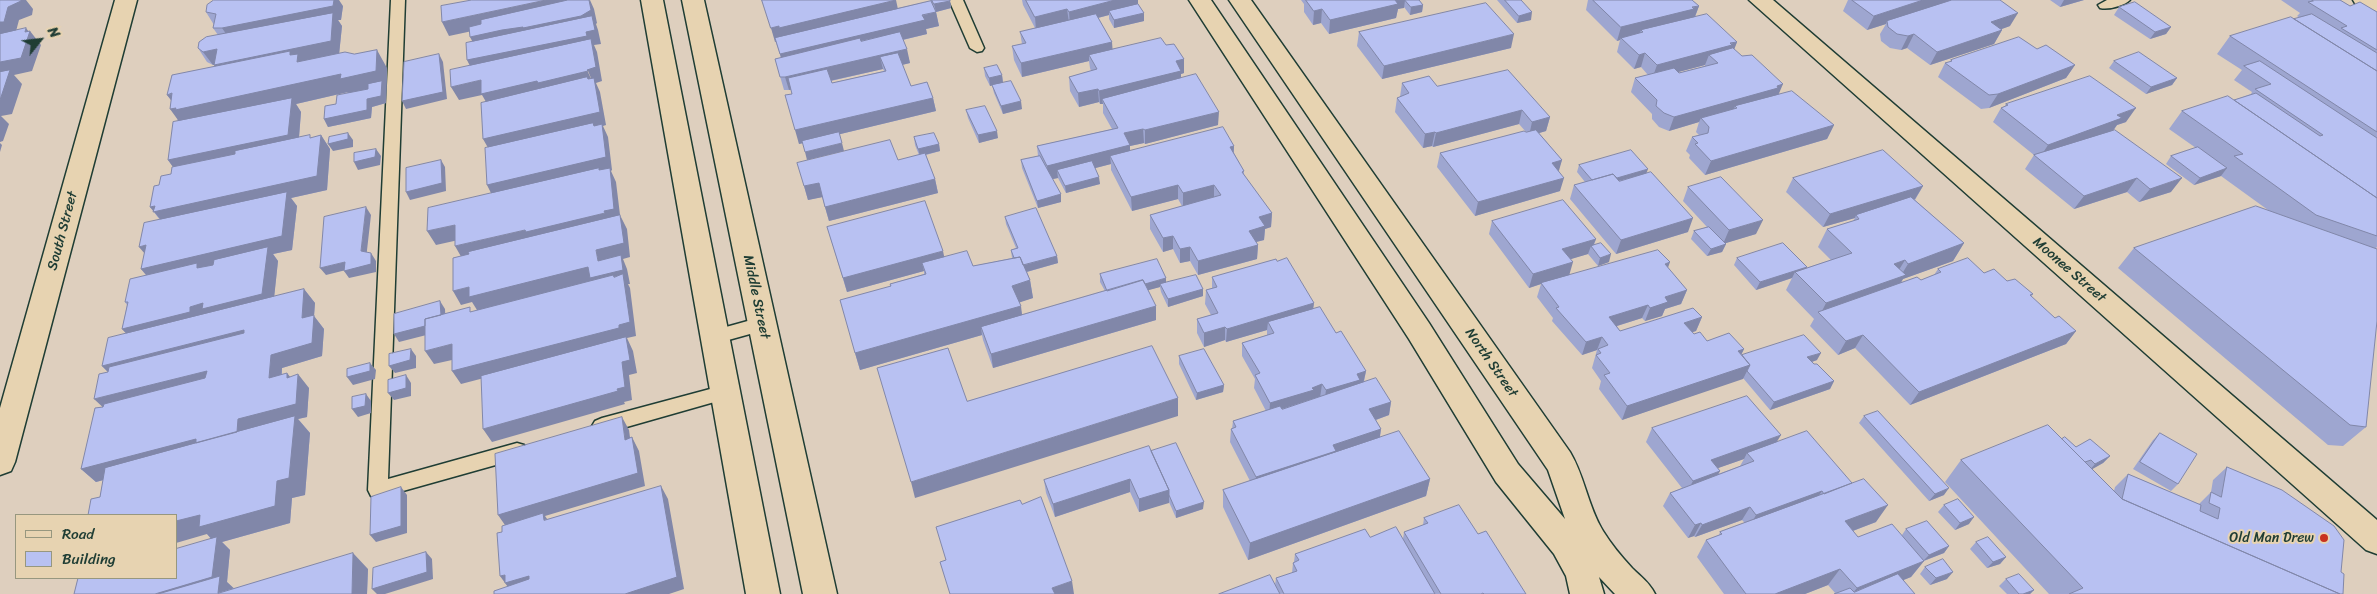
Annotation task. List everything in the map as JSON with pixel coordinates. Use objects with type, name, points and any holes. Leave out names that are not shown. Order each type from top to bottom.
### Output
[{"type":"street","name":"South Street","points":[[0,462],[126,0]]},
{"type":"street","points":[[652,0],[763,594]]},
{"type":"street","name":"Middle Street","points":[[693,0],[820,594]]},
{"type":"street","points":[[1200,0],[1293,144],[1420,333],[1507,473],[1575,557],[1587,594]]},
{"type":"street","name":"North Street","points":[[1240,0],[1563,468],[1571,485],[1580,518],[1595,545],[1619,576],[1638,594]]},
{"type":"street","name":"Moonee Street","points":[[1760,0],[2377,540]]},
{"type":"street","points":[[2364,0],[2377,8]]},
{"type":"street","points":[[1293,144],[1334,134]]},
{"type":"lane","points":[[398,0],[378,490],[531,447]]},
{"type":"lane","points":[[956,0],[977,48]]},
{"type":"lane","points":[[2105,5],[2123,0]]},
{"type":"lane","points":[[714,337],[762,324]]},
{"type":"lane","points":[[588,430],[725,392]]},
{"type":"building","points":[[0,0],[21,0],[8,7],[4,22],[0,22]]},
{"type":"building","points":[[214,0],[334,0],[333,6],[222,28],[213,28],[216,14],[206,12],[207,5]]},
{"type":"building","points":[[472,0],[546,0],[442,22],[441,6]]},
{"type":"building","points":[[568,0],[589,0],[591,10],[581,16],[470,37],[469,27],[481,24],[481,20]]},
{"type":"building","points":[[762,0],[896,0],[779,28],[779,26],[771,28]]},
{"type":"building","points":[[932,0],[950,0],[950,1],[934,4]]},
{"type":"building","points":[[1026,0],[1115,0],[1069,12],[1067,9],[1035,17]]},
{"type":"building","points":[[1306,0],[1395,0],[1398,4],[1330,20],[1322,9],[1314,11]]},
{"type":"building","points":[[1405,0],[1419,0],[1423,5],[1411,7]]},
{"type":"building","points":[[1505,0],[1521,0],[1532,12],[1519,16]]},
{"type":"building","points":[[1593,0],[1692,0],[1699,6],[1692,7],[1694,9],[1621,27]]},
{"type":"building","points":[[1852,0],[1923,0],[1874,16]]},
{"type":"building","points":[[1952,0],[2000,0],[2018,13],[1991,22],[2002,30],[1937,52],[1914,34],[1908,36],[1897,34],[1888,27],[1887,21]]},
{"type":"building","points":[[2312,0],[2340,0],[2350,6],[2360,2],[2377,12],[2377,50],[2341,28],[2347,26],[2308,2]]},
{"type":"building","points":[[931,1],[936,12],[922,15],[925,20],[780,54],[775,38]]},
{"type":"building","points":[[2135,2],[2171,27],[2155,32],[2119,7]]},
{"type":"building","points":[[1486,3],[1514,34],[1384,66],[1359,32]]},
{"type":"building","points":[[1138,4],[1144,13],[1114,20],[1109,11]]},
{"type":"building","points":[[333,13],[331,41],[214,65],[217,49],[203,52],[198,48],[199,42],[206,37]]},
{"type":"building","points":[[1096,14],[1112,42],[1021,63],[1012,46],[1026,43],[1020,32]]},
{"type":"building","points":[[1707,14],[1737,42],[1730,43],[1732,45],[1657,65],[1645,53],[1639,55],[1621,38],[1643,32],[1641,30]]},
{"type":"building","points":[[2312,14],[2377,53],[2377,71],[2294,19]]},
{"type":"building","points":[[592,16],[595,30],[586,32],[587,36],[467,60],[466,43]]},
{"type":"building","points":[[2291,17],[2377,71],[2377,132],[2230,36]]},
{"type":"building","points":[[26,28],[25,32],[30,31],[21,58],[0,62],[0,34]]},
{"type":"building","points":[[900,32],[907,49],[780,77],[775,59],[860,38],[861,41]]},
{"type":"building","points":[[2019,37],[2037,49],[2046,45],[2075,65],[1998,94],[1989,95],[1945,63],[1951,60]]},
{"type":"building","points":[[1161,38],[1166,45],[1174,44],[1184,59],[1176,61],[1181,71],[1099,91],[1098,89],[1078,93],[1069,77],[1097,69],[1089,55]]},
{"type":"building","points":[[591,39],[596,67],[588,71],[481,94],[481,80],[451,87],[450,70]]},
{"type":"building","points":[[1733,48],[1742,56],[1752,55],[1783,84],[1777,86],[1778,88],[1674,117],[1664,113],[1656,106],[1657,100],[1635,78],[1674,68],[1679,73],[1718,63],[1709,55]]},
{"type":"building","points":[[377,50],[376,71],[340,79],[341,74],[175,110],[176,108],[170,109],[172,93],[167,95],[172,75],[290,51],[290,55],[298,54],[297,62],[345,52],[354,54]]},
{"type":"building","points":[[2139,52],[2177,78],[2151,87],[2114,61]]},
{"type":"building","points":[[898,53],[911,86],[927,82],[933,98],[795,130],[785,95],[792,94],[788,78],[827,69],[832,83],[886,71],[880,57]]},
{"type":"building","points":[[439,54],[443,92],[402,101],[404,62]]},
{"type":"building","points":[[2260,61],[2377,138],[2377,198],[2234,100],[2256,93],[2320,136],[2323,135],[2255,89],[2271,84],[2244,66]]},
{"type":"building","points":[[997,65],[1002,75],[989,78],[984,68]]},
{"type":"building","points":[[10,70],[0,100],[0,72]]},
{"type":"building","points":[[1508,70],[1550,117],[1532,122],[1522,110],[1436,133],[1425,134],[1397,98],[1409,93],[1402,83],[1429,76],[1437,86]]},
{"type":"building","points":[[1196,74],[1219,112],[1145,130],[1124,133],[1130,145],[1047,166],[1037,146],[1118,128],[1102,99]]},
{"type":"building","points":[[2090,76],[2136,108],[2117,115],[2122,118],[2048,145],[2001,108],[2008,105],[2006,104]]},
{"type":"building","points":[[587,77],[588,79],[594,78],[600,112],[483,139],[481,103]]},
{"type":"building","points":[[382,81],[381,96],[367,99],[367,110],[324,119],[325,106],[336,104],[337,95],[368,89],[368,84]]},
{"type":"building","points":[[1011,81],[1021,101],[1001,106],[992,85]]},
{"type":"building","points":[[1792,91],[1834,125],[1711,161],[1695,144],[1698,143],[1692,137],[1708,133],[1709,127],[1701,118],[1737,108],[1735,106]]},
{"type":"building","points":[[2228,96],[2377,198],[2377,236],[2316,215],[2234,156],[2243,154],[2182,111]]},
{"type":"building","points":[[292,98],[288,135],[168,160],[173,122]]},
{"type":"building","points":[[985,106],[997,131],[978,135],[966,110]]},
{"type":"building","points":[[593,123],[594,126],[602,124],[606,157],[487,185],[485,148]]},
{"type":"building","points":[[1223,127],[1234,146],[1230,147],[1244,171],[1242,172],[1272,213],[1259,217],[1265,226],[1249,231],[1258,245],[1198,261],[1190,247],[1180,249],[1173,236],[1163,238],[1150,215],[1221,195],[1214,185],[1183,193],[1178,185],[1131,197],[1110,156]]},
{"type":"building","points":[[1536,130],[1562,160],[1552,163],[1564,178],[1478,202],[1440,153],[1524,131]]},
{"type":"building","points":[[2115,130],[2182,178],[2150,189],[2137,178],[2084,196],[2034,155]]},
{"type":"building","points":[[839,132],[842,143],[805,152],[802,141]]},
{"type":"building","points":[[348,133],[348,139],[328,144],[329,137]]},
{"type":"building","points":[[934,133],[939,144],[918,149],[914,137]]},
{"type":"building","points":[[310,135],[310,138],[321,135],[317,176],[153,212],[155,206],[150,207],[154,186],[159,185],[161,176],[171,174],[172,167],[235,154],[235,151]]},
{"type":"building","points":[[890,140],[898,160],[925,153],[935,179],[825,207],[819,183],[804,186],[797,163]]},
{"type":"building","points":[[2198,147],[2227,168],[2200,178],[2171,156]]},
{"type":"building","points":[[376,149],[375,157],[354,162],[354,153]]},
{"type":"building","points":[[1631,150],[1648,169],[1617,178],[1613,174],[1592,180],[1579,165]]},
{"type":"building","points":[[1883,150],[1923,186],[1830,214],[1793,178]]},
{"type":"building","points":[[1040,156],[1061,194],[1037,201],[1021,160]]},
{"type":"building","points":[[441,160],[442,183],[406,192],[406,168]]},
{"type":"building","points":[[1092,161],[1099,177],[1065,186],[1057,170]]},
{"type":"building","points":[[599,168],[599,170],[610,168],[614,209],[604,211],[605,213],[526,232],[525,230],[455,246],[455,225],[427,231],[428,208]]},
{"type":"building","points":[[1651,172],[1693,218],[1621,240],[1574,185],[1613,174],[1619,181]]},
{"type":"building","points":[[1721,177],[1763,220],[1729,230],[1688,187]]},
{"type":"building","points":[[287,192],[282,236],[141,269],[146,245],[139,247],[144,223]]},
{"type":"building","points":[[1911,197],[1964,243],[1908,264],[1905,260],[1894,264],[1906,275],[1826,303],[1795,272],[1852,253],[1827,229],[1859,219],[1856,215]]},
{"type":"building","points":[[1563,200],[1596,239],[1562,249],[1573,262],[1533,274],[1492,221]]},
{"type":"building","points":[[925,201],[943,251],[843,278],[827,227]]},
{"type":"building","points":[[2256,206],[2377,249],[2377,321],[2366,427],[2350,425],[2134,248]]},
{"type":"building","points":[[366,207],[361,251],[371,253],[371,264],[344,271],[345,262],[320,268],[324,217]]},
{"type":"building","points":[[1036,208],[1057,256],[1023,265],[1020,257],[1014,258],[1011,250],[1018,248],[1005,217]]},
{"type":"building","points":[[620,215],[624,243],[596,250],[598,261],[621,255],[623,270],[590,278],[588,267],[469,297],[469,287],[453,291],[453,258],[469,254],[468,252]]},
{"type":"building","points":[[1709,227],[1726,244],[1711,249],[1694,231]]},
{"type":"building","points":[[1601,243],[1611,254],[1600,258],[1591,246]]},
{"type":"building","points":[[1783,243],[1807,267],[1760,282],[1737,258]]},
{"type":"building","points":[[268,247],[262,294],[202,309],[203,303],[190,307],[190,312],[122,329],[128,302],[125,302],[130,279],[197,263],[197,268],[213,265],[214,260]]},
{"type":"building","points":[[1658,250],[1670,262],[1665,264],[1687,290],[1665,297],[1668,302],[1650,308],[1648,305],[1609,317],[1620,331],[1693,308],[1702,317],[1684,323],[1694,334],[1700,332],[1707,341],[1729,333],[1744,349],[1738,351],[1750,365],[1627,406],[1604,375],[1610,373],[1596,355],[1601,353],[1598,349],[1608,345],[1602,337],[1586,342],[1556,308],[1559,307],[1541,283]]},
{"type":"building","points":[[967,251],[973,266],[1020,257],[1030,280],[1012,286],[1021,306],[855,353],[840,300],[926,274],[922,263]]},
{"type":"building","points":[[1287,258],[1314,303],[1227,329],[1225,327],[1204,333],[1197,319],[1218,313],[1206,290],[1217,287],[1212,277],[1276,259],[1277,261]]},
{"type":"building","points":[[1968,258],[1984,273],[1994,269],[2007,281],[2015,279],[2033,294],[2030,295],[2055,318],[2059,316],[2076,331],[1919,392],[1863,335],[1846,341],[1818,312],[1917,277],[1921,280],[1941,272],[1938,269]]},
{"type":"building","points":[[1157,259],[1166,278],[1145,284],[1143,280],[1107,291],[1100,274]]},
{"type":"building","points":[[623,274],[630,322],[619,325],[619,328],[452,371],[452,344],[425,351],[425,319],[470,307],[470,312]]},
{"type":"building","points":[[1196,275],[1203,289],[1168,299],[1160,284]]},
{"type":"building","points":[[1143,280],[1156,306],[991,354],[981,327]]},
{"type":"building","points":[[304,289],[302,318],[314,315],[312,343],[271,355],[269,378],[287,373],[287,378],[298,374],[296,404],[238,419],[237,432],[196,443],[196,439],[81,469],[95,408],[205,378],[207,371],[94,399],[99,374],[108,372],[109,367],[244,333],[244,330],[102,366],[108,338]]},
{"type":"building","points":[[440,301],[441,315],[425,319],[425,326],[394,334],[394,314]]},
{"type":"building","points":[[1320,307],[1336,333],[1341,331],[1366,371],[1357,374],[1360,380],[1326,390],[1322,384],[1312,388],[1314,390],[1270,403],[1255,375],[1260,373],[1242,343],[1274,333],[1268,322]]},
{"type":"building","points":[[1804,335],[1821,353],[1807,357],[1834,381],[1774,402],[1747,371],[1750,365],[1742,355]]},
{"type":"building","points":[[626,337],[630,360],[622,362],[625,387],[617,389],[618,391],[483,429],[481,376]]},
{"type":"building","points":[[1152,346],[1178,398],[911,482],[877,368],[948,348],[967,401]]},
{"type":"building","points":[[411,349],[410,360],[389,366],[389,354]]},
{"type":"building","points":[[1204,349],[1224,385],[1197,393],[1179,356]]},
{"type":"building","points":[[370,363],[370,371],[347,377],[347,369]]},
{"type":"building","points":[[406,375],[406,388],[388,393],[388,380]]},
{"type":"building","points":[[1376,378],[1391,402],[1369,409],[1381,429],[1333,445],[1336,451],[1256,477],[1231,429],[1236,427],[1233,421],[1280,406],[1282,409]]},
{"type":"building","points":[[366,394],[365,406],[352,409],[352,397]]},
{"type":"building","points":[[1747,396],[1781,435],[1711,460],[1720,471],[1693,481],[1652,428]]},
{"type":"building","points":[[1878,411],[1949,488],[1935,494],[1864,416]]},
{"type":"building","points":[[295,416],[289,478],[277,481],[275,506],[199,527],[200,515],[178,520],[178,514],[88,514],[91,499],[100,497],[105,468]]},
{"type":"building","points":[[622,417],[625,440],[632,437],[638,473],[498,515],[495,454]]},
{"type":"building","points":[[2048,425],[2122,499],[2340,594],[2069,594],[2083,588],[1961,460]]},
{"type":"building","points":[[1399,431],[1430,479],[1250,543],[1223,490]]},
{"type":"building","points":[[1807,431],[1852,483],[1824,494],[1822,491],[1756,515],[1750,507],[1702,525],[1701,523],[1695,525],[1670,493],[1754,461],[1747,453]]},
{"type":"building","points":[[2160,433],[2197,454],[2178,484],[2140,462]]},
{"type":"building","points":[[2065,437],[2076,447],[2090,439],[2110,456],[2095,464],[2091,460],[2085,462],[2062,439]]},
{"type":"building","points":[[1176,443],[1204,502],[1176,511],[1169,495],[1169,490],[1151,451]]},
{"type":"building","points":[[1149,446],[1169,490],[1139,499],[1130,479],[1053,504],[1044,480]]},
{"type":"building","points":[[2227,467],[2282,490],[2334,526],[2344,540],[2341,572],[2344,574],[2343,594],[2122,499],[2128,474],[2201,505],[2200,511],[2218,519],[2220,508],[2209,503],[2211,492],[2221,497]]},
{"type":"building","points":[[1864,479],[1888,505],[1845,521],[1858,537],[1892,524],[1924,561],[1857,588],[1840,569],[1775,594],[1746,594],[1706,540],[1722,534],[1720,532]]},
{"type":"building","points":[[661,486],[677,577],[625,594],[494,594],[494,591],[529,579],[529,576],[505,583],[505,575],[500,576],[497,533],[502,532],[502,526],[543,513],[544,520]]},
{"type":"building","points":[[401,487],[401,526],[370,535],[371,497]]},
{"type":"building","points":[[1041,497],[1072,581],[1052,588],[1055,594],[950,594],[940,562],[946,560],[936,527],[1020,500],[1022,504]]},
{"type":"building","points":[[1958,499],[1974,517],[1960,523],[1944,505]]},
{"type":"building","points":[[1459,505],[1478,534],[1486,531],[1526,594],[1441,594],[1404,532],[1428,523],[1424,518]]},
{"type":"building","points":[[1927,521],[1949,546],[1929,555],[1906,529]]},
{"type":"building","points":[[1396,527],[1435,594],[1284,594],[1276,578],[1297,571],[1293,563],[1299,560],[1295,554],[1365,529],[1370,537]]},
{"type":"building","points":[[217,537],[212,577],[155,594],[74,594],[78,579],[178,579],[178,548]]},
{"type":"building","points":[[1988,537],[2006,557],[1993,562],[1976,542]]},
{"type":"building","points":[[426,552],[427,572],[372,589],[373,568]]},
{"type":"building","points":[[353,553],[352,594],[158,594],[220,576],[218,593]]},
{"type":"building","points":[[1943,559],[1953,572],[1936,578],[1925,567]]},
{"type":"building","points":[[1898,574],[1915,594],[1834,594],[1850,588],[1854,592]]},
{"type":"building","points":[[2019,574],[2034,590],[2019,594],[2006,579]]},
{"type":"building","points":[[1270,575],[1280,594],[1219,594]]},
{"type":"place","name":"Old Man Drew","points":[[2324,538]]}]
